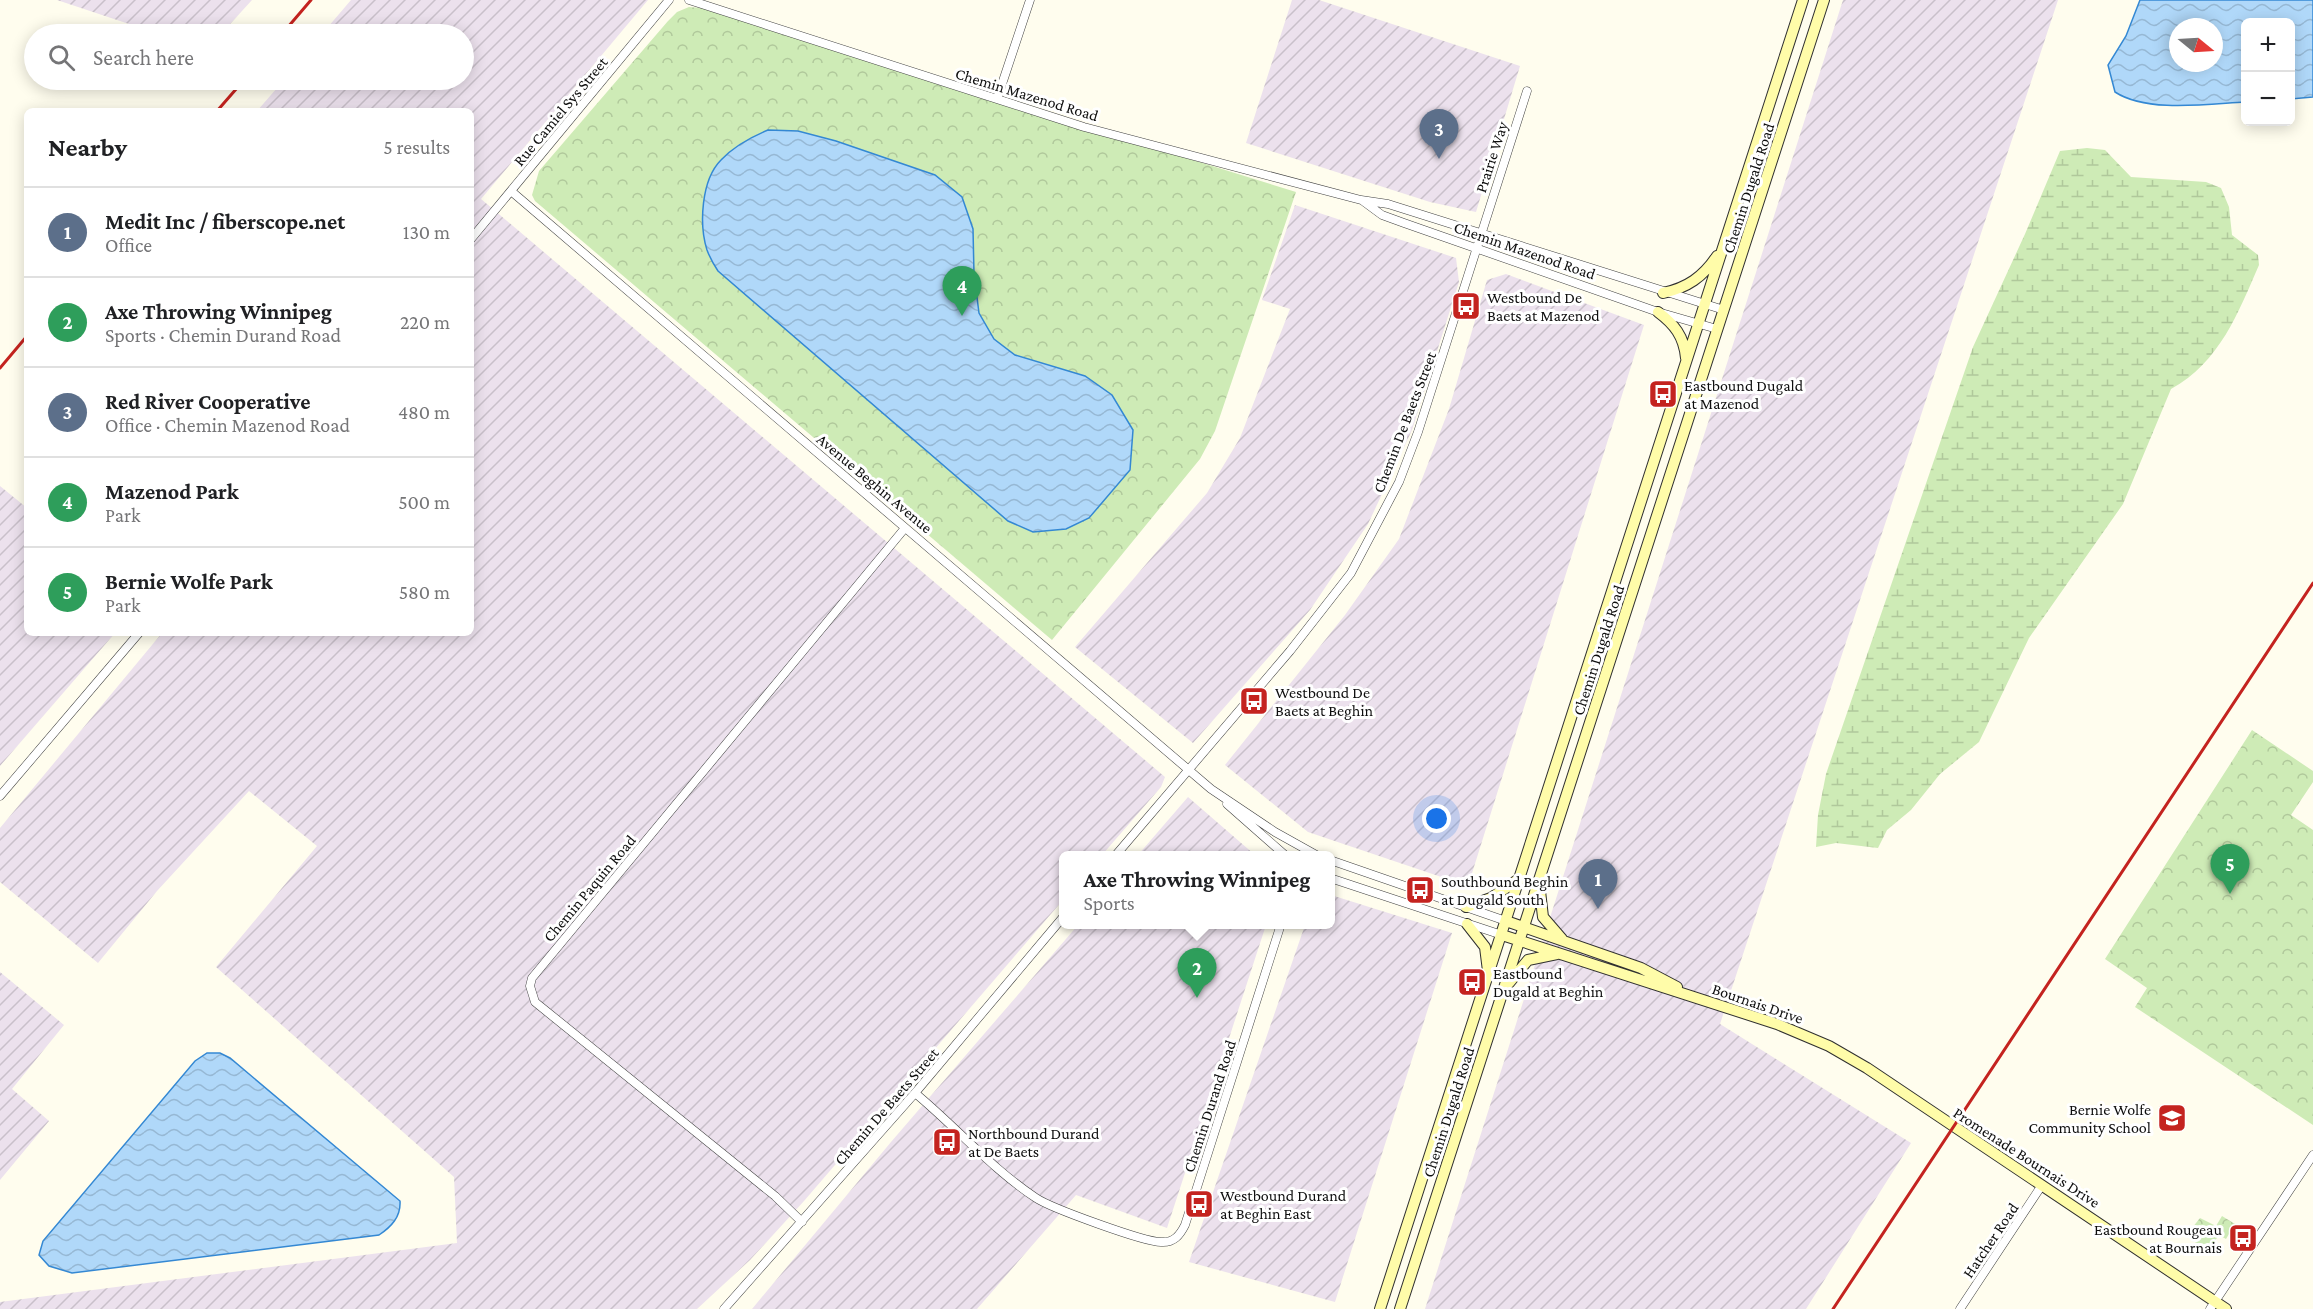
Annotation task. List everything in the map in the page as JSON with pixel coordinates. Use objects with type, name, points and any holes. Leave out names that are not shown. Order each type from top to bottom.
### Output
[{"type":"main road","name":"Chemin Dugald Road","points":[[1380,1309],[1803,0]]},
{"type":"main road","name":"Chemin Dugald Road","points":[[1400,1309],[1824,0]]},
{"type":"main road","points":[[1663,293],[1679,290],[1693,282],[1709,268],[1725,244]]},
{"type":"main road","points":[[1658,312],[1672,323],[1680,334],[1685,345],[1686,363]]},
{"type":"main road","points":[[1466,907],[1491,898],[1519,878]]},
{"type":"main road","points":[[1540,880],[1539,902],[1543,917],[1565,948]]},
{"type":"main road","points":[[1506,921],[1565,948]]},
{"type":"main road","points":[[1467,924],[1485,947],[1488,975]]},
{"type":"main road","points":[[1502,935],[1565,948]]},
{"type":"main road","points":[[1503,991],[1528,960],[1565,948]]},
{"type":"main road","name":"Bournais Drive","points":[[1565,948],[1638,981],[1699,998],[1808,1036]]},
{"type":"main road","name":"Promenade Bournais Drive","points":[[1808,1036],[1867,1068],[2042,1185],[2213,1305],[2226,1309]]},
{"type":"street","name":"Rue Camiel Sys Street","points":[[474,234],[669,0]]},
{"type":"street","name":"Chemin Mazenod Road","points":[[689,0],[1084,127],[1361,200],[1388,204],[1481,232],[1663,293],[1724,310]]},
{"type":"street","points":[[998,99],[1030,0]]},
{"type":"street","name":"Prairie Way","points":[[1481,232],[1527,91]]},
{"type":"street","name":"Avenue Beghin Avenue","points":[[511,191],[1220,796],[1305,851]]},
{"type":"street","name":"Chemin Mazenod Road","points":[[1361,200],[1382,215],[1476,246],[1658,312],[1717,329]]},
{"type":"street","name":"Chemin De Baets Street","points":[[1118,851],[1290,651],[1351,573],[1399,482],[1438,375],[1481,232]]},
{"type":"street","name":"Chemin Paquin Road","points":[[802,1222],[775,1196],[535,1002],[530,986],[532,978],[904,528]]},
{"type":"street","points":[[0,796],[136,636]]},
{"type":"street","name":"Avenue Beghin Avenue","points":[[1220,796],[1242,820],[1281,851]]},
{"type":"street","points":[[1335,862],[1506,921]]},
{"type":"street","points":[[1335,880],[1502,935]]},
{"type":"street","name":"Chemin De Baets Street","points":[[724,1309],[915,1094],[1059,922]]},
{"type":"street","name":"Chemin Durand Road","points":[[915,1094],[1038,1199],[1139,1237],[1161,1242],[1179,1237],[1185,1225],[1279,929]]},
{"type":"street","points":[[2213,1305],[2313,1155]]},
{"type":"street","name":"Hatcher Road","points":[[1960,1309],[2042,1185]]},
{"type":"shaded area","points":[[57,0],[252,0],[230,24],[129,24]]},
{"type":"shaded area","points":[[351,0],[648,0],[481,199],[1165,777],[1161,787],[1105,851],[1059,851],[1059,905],[804,1201],[750,1260],[697,1309],[0,1309],[0,1302],[457,1243],[454,1177],[216,967],[317,846],[249,791],[157,891],[98,963],[0,882],[0,828],[160,636],[474,636],[474,108],[260,108],[275,90],[474,90],[474,24],[331,24]]},
{"type":"shaded area","points":[[1292,0],[1319,0],[1520,66],[1476,212],[1430,202],[1246,143]]},
{"type":"shaded area","points":[[1843,0],[2058,0],[1720,1024],[1911,1143],[1806,1309],[1425,1309]]},
{"type":"shaded area","points":[[1295,205],[1456,258],[1459,282],[1412,430],[1368,524],[1310,610],[1193,743],[1075,647],[1207,493],[1240,438],[1290,309],[1262,300]]},
{"type":"shaded area","points":[[1506,274],[1644,325],[1468,886],[1308,832],[1225,765],[1345,615],[1399,539],[1449,409],[1487,280]]},
{"type":"shaded area","points":[[0,486],[24,506],[24,636],[112,636],[0,766]]},
{"type":"shaded area","points":[[1188,797],[1250,851],[1141,851]]},
{"type":"shaded area","points":[[1335,896],[1452,933],[1335,1302],[1189,1262],[1304,929],[1335,929]]},
{"type":"shaded area","points":[[1075,929],[1265,929],[1167,1228],[1076,1195],[977,1309],[752,1309],[891,1142]]},
{"type":"shaded area","points":[[0,972],[64,1025],[12,1089],[49,1121],[0,1180]]},
{"type":"green space","points":[[689,7],[702,8],[1296,192],[1215,431],[1200,459],[1052,640],[535,201],[532,195],[539,171],[668,21],[677,12]]},
{"type":"green space","points":[[2087,148],[2105,150],[2131,177],[2206,182],[2221,188],[2229,207],[2232,235],[2258,255],[2259,265],[2235,318],[2215,351],[2188,378],[2171,389],[2123,504],[2029,638],[1979,742],[1940,774],[1911,810],[1887,830],[1878,848],[1836,843],[1816,847],[1818,815],[1826,774],[1973,347],[2060,151]]},
{"type":"green space","points":[[2252,730],[2313,771],[2313,782],[2291,815],[2313,830],[2313,1125],[2135,1007],[2147,988],[2105,959]]},
{"type":"green space","points":[[2222,1216],[2235,1224],[2226,1239],[2219,1235],[2210,1248],[2192,1241],[2192,1228],[2200,1218],[2216,1226]]},
{"type":"water","points":[[2140,0],[2313,0],[2313,97],[2295,99],[2295,18],[2241,18],[2241,102],[2178,106],[2128,99],[2115,92],[2108,65],[2126,36]]},
{"type":"water","points":[[768,130],[798,131],[836,141],[935,175],[962,197],[973,229],[974,274],[979,313],[994,339],[1015,355],[1085,376],[1112,395],[1133,430],[1130,470],[1089,518],[1066,529],[1033,532],[1008,521],[718,271],[704,240],[703,203],[709,179],[714,169],[731,150]]},
{"type":"water","points":[[207,1053],[220,1053],[230,1058],[400,1201],[399,1212],[394,1221],[379,1235],[72,1273],[49,1266],[39,1255],[43,1241],[195,1061]]},
{"type":"railway","points":[[291,24],[311,0]]},
{"type":"railway","points":[[220,108],[235,90]]},
{"type":"railway","points":[[0,368],[24,340]]},
{"type":"railway","points":[[1833,1309],[2313,583]]},
{"type":"place","name":"Red River Cooperative","points":[[1439,159]]},
{"type":"place","name":"Westbound De Baets at Mazenod","points":[[1466,306]]},
{"type":"place","name":"Mazenod Park","points":[[962,316]]},
{"type":"place","name":"Eastbound Dugald at Mazenod","points":[[1663,394]]},
{"type":"place","name":"Westbound De Baets at Beghin","points":[[1254,701]]},
{"type":"place","name":"Southbound Beghin at Dugald South","points":[[1420,890]]},
{"type":"place","name":"Bernie Wolfe Park","points":[[2230,894]]},
{"type":"place","name":"Medit Inc / fiberscope.net","points":[[1598,909]]},
{"type":"place","name":"Eastbound Dugald at Beghin","points":[[1472,982]]},
{"type":"place","name":"Axe Throwing Winnipeg","points":[[1197,998]]},
{"type":"place","name":"Bernie Wolfe Community School","points":[[2172,1118]]},
{"type":"place","name":"Northbound Durand at De Baets","points":[[947,1142]]},
{"type":"place","name":"Westbound Durand at Beghin East","points":[[1199,1204]]},
{"type":"place","name":"Eastbound Rougeau at Bournais","points":[[2243,1238]]}]
